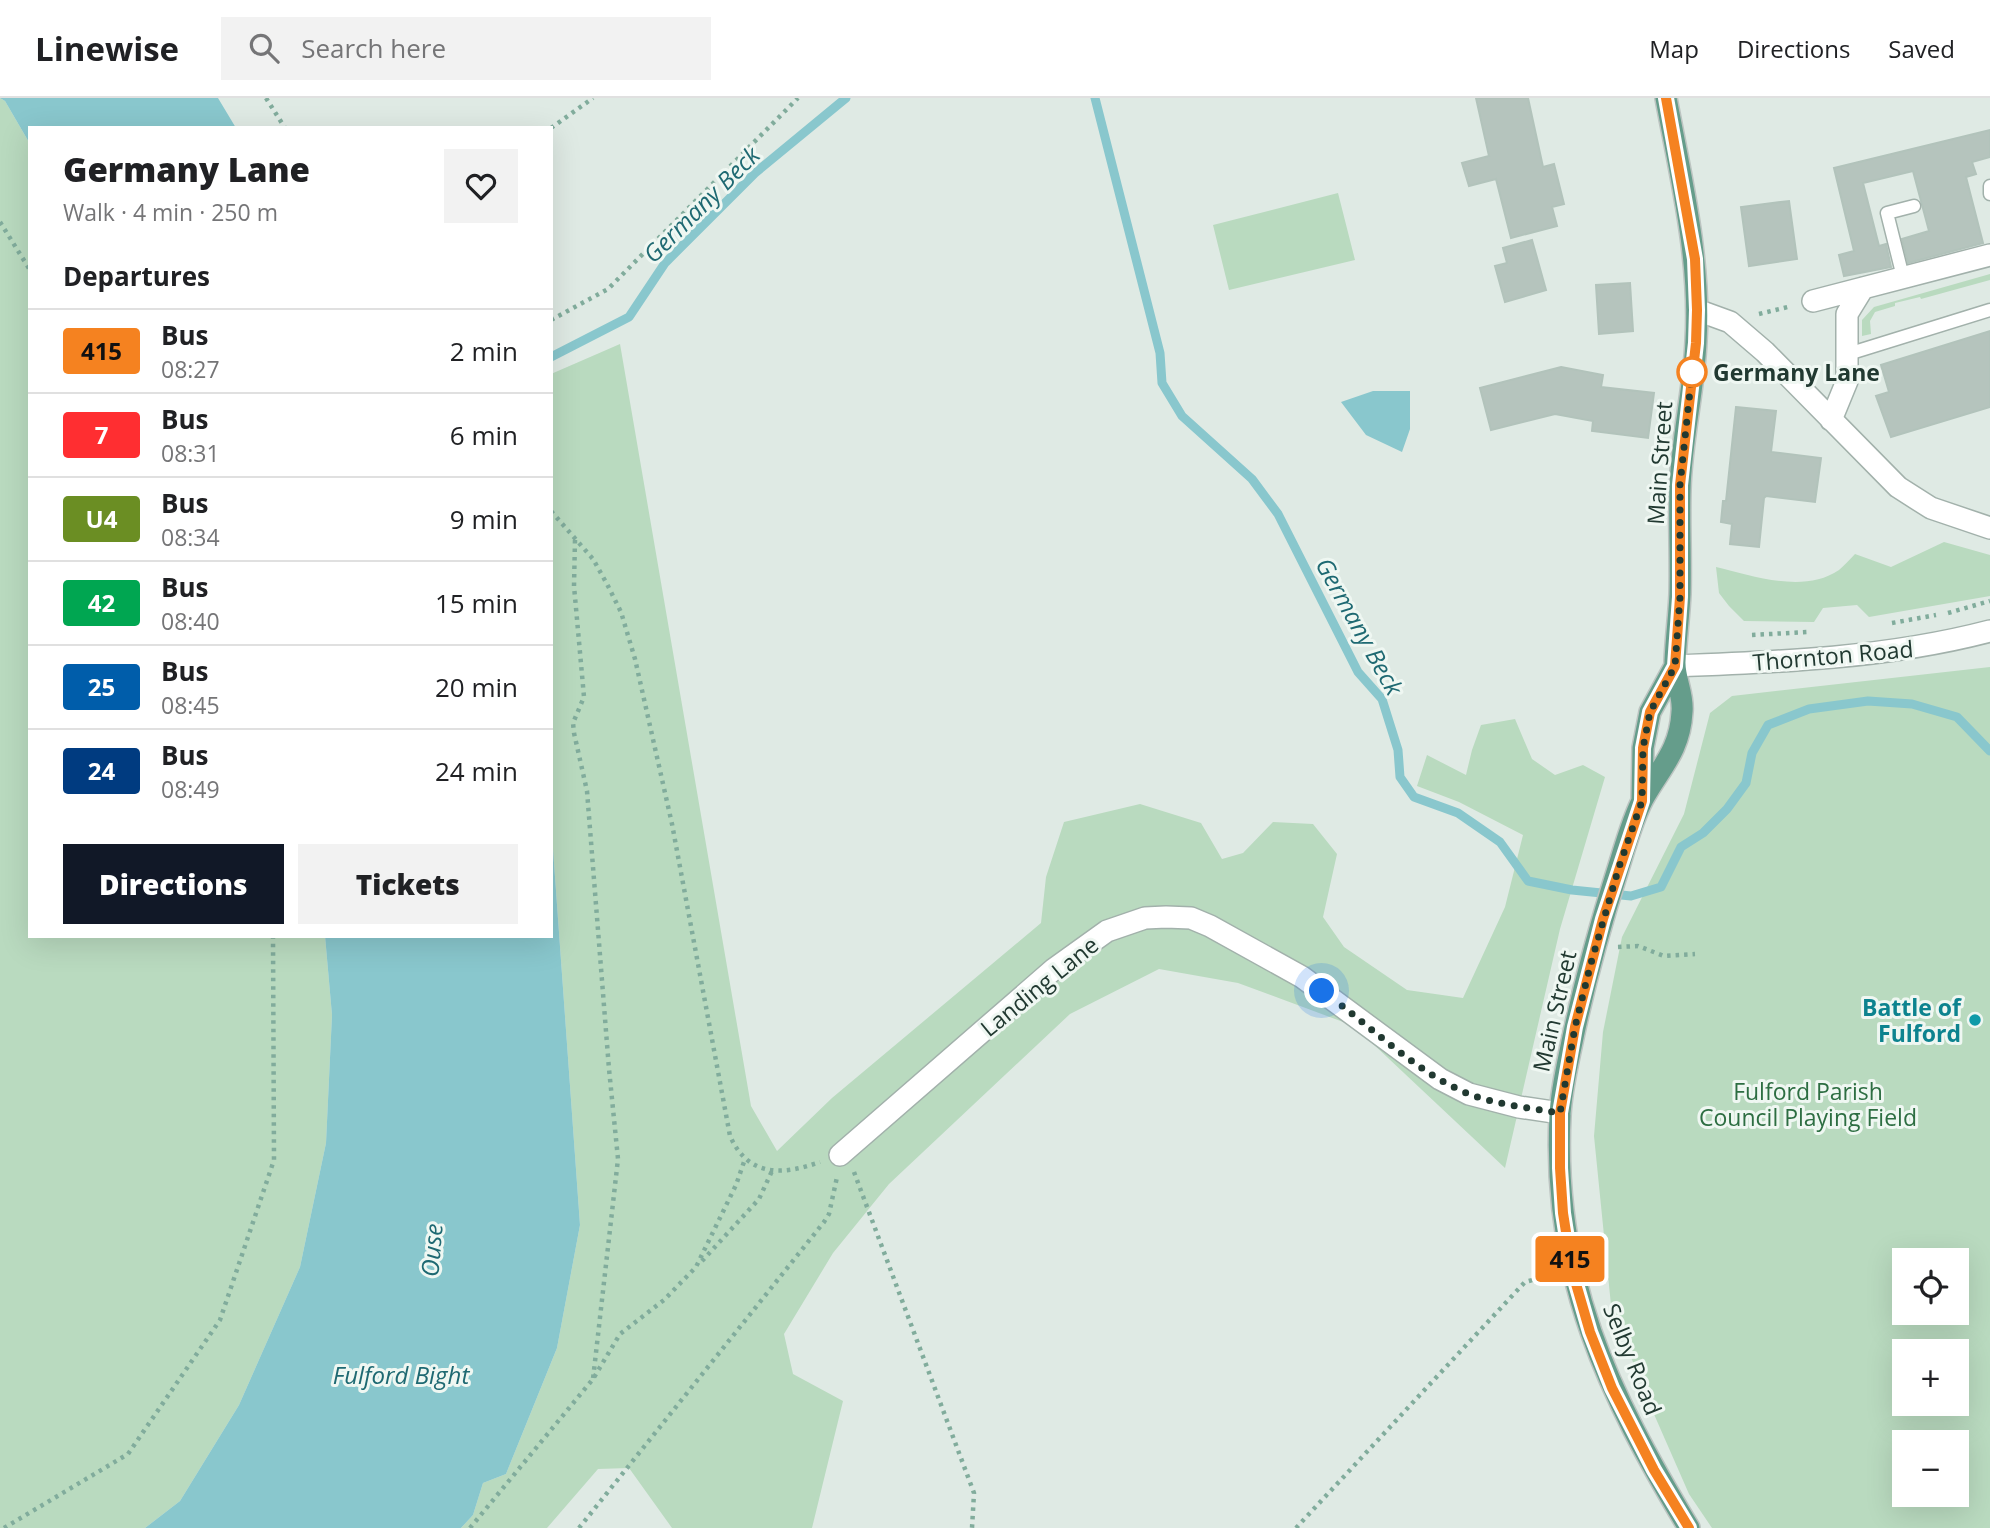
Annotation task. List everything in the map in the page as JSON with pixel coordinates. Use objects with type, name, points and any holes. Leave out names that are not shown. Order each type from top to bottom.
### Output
[{"type":"main road","name":"Main Street","points":[[1560,1113],[1575,1027],[1603,919],[1642,801],[1672,755],[1683,711],[1675,666],[1680,597],[1680,485],[1696,343],[1697,310],[1695,259],[1667,98]]},
{"type":"main road","name":"Main Street","points":[[1642,801],[1643,748],[1650,712],[1675,666]]},
{"type":"main road","name":"Selby Road","points":[[1560,1113],[1563,1213],[1572,1270],[1590,1332],[1612,1388],[1654,1470],[1689,1528]]},
{"type":"street","points":[[1813,301],[1990,255]]},
{"type":"street","points":[[1831,420],[1847,381],[1847,314],[1863,288]]},
{"type":"street","points":[[1697,310],[1730,322],[1781,366],[1898,487],[1931,508],[1990,528]]},
{"type":"street","name":"Thornton Road","points":[[1675,666],[1849,656],[1942,643],[1990,631]]},
{"type":"street","name":"Landing Lane","points":[[841,1155],[1054,969],[1107,932],[1145,918],[1191,918],[1210,926],[1302,977],[1440,1079],[1469,1094],[1519,1107],[1560,1113]]},
{"type":"lane","points":[[1990,186],[1990,194]]},
{"type":"lane","points":[[1903,277],[1887,213],[1914,206]]},
{"type":"lane","points":[[1848,354],[1990,310]]},
{"type":"path","points":[[266,98],[284,126]]},
{"type":"path","points":[[553,127],[593,98]]},
{"type":"path","points":[[553,319],[608,289],[798,98]]},
{"type":"path","points":[[0,222],[28,267]]},
{"type":"path","points":[[1730,322],[1813,301]]},
{"type":"path","points":[[553,513],[593,559],[621,612],[635,659],[672,824],[726,1123],[736,1150],[745,1159],[772,1171],[798,1170],[841,1155]]},
{"type":"path","points":[[575,540],[574,586],[584,697],[573,723],[587,791],[618,1159],[593,1379]]},
{"type":"path","points":[[1881,625],[1946,614],[1990,601]]},
{"type":"path","points":[[1752,635],[1817,631]]},
{"type":"path","points":[[4,1528],[128,1454],[220,1320],[274,1160],[272,938]]},
{"type":"path","points":[[1591,963],[1614,947],[1638,946],[1664,956],[1695,954]]},
{"type":"path","points":[[579,1528],[824,1222],[834,1197],[841,1155]]},
{"type":"path","points":[[841,1155],[856,1174],[974,1493],[972,1528]]},
{"type":"path","points":[[696,1267],[736,1185],[745,1159]]},
{"type":"path","points":[[470,1528],[593,1379],[620,1334],[664,1300],[696,1267],[759,1199],[772,1171]]},
{"type":"path","points":[[1296,1528],[1525,1282],[1572,1270]]},
{"type":"green space","points":[[0,98],[5,101],[28,141],[28,938],[325,938],[332,1015],[326,1143],[300,1267],[239,1405],[180,1501],[145,1528],[0,1528]]},
{"type":"green space","points":[[1338,193],[1355,260],[1229,290],[1213,225]]},
{"type":"green space","points":[[1990,274],[1990,280],[1921,299],[1920,297],[1895,303],[1895,306],[1875,312],[1870,321],[1871,334],[1862,336],[1862,320],[1874,307]]},
{"type":"green space","points":[[620,344],[751,1106],[777,1151],[832,1098],[1041,923],[1046,877],[1064,822],[1140,804],[1201,823],[1222,859],[1243,853],[1273,822],[1313,824],[1337,854],[1323,917],[1344,947],[1407,990],[1463,998],[1505,907],[1523,835],[1459,802],[1417,786],[1427,755],[1466,775],[1481,725],[1515,719],[1532,759],[1555,775],[1583,765],[1605,777],[1560,929],[1505,1168],[1354,1026],[1238,983],[1159,969],[1070,1014],[889,1184],[833,1253],[784,1334],[793,1374],[843,1401],[812,1528],[672,1528],[629,1468],[598,1469],[547,1528],[461,1528],[473,1515],[483,1483],[506,1474],[557,1348],[580,1225],[553,849],[553,373]]},
{"type":"green space","points":[[1944,542],[1990,555],[1990,596],[1869,617],[1857,605],[1823,608],[1814,622],[1744,621],[1719,593],[1716,567],[1778,581],[1810,581],[1839,570],[1855,554],[1891,567]]},
{"type":"green space","name":"Fulford Parish Council Playing Field","points":[[1990,667],[1990,1528],[1712,1528],[1689,1494],[1646,1396],[1611,1305],[1594,1136],[1603,1032],[1622,937],[1684,814],[1710,713],[1732,696]]},
{"type":"water","points":[[0,98],[218,98],[235,126],[28,126],[28,141],[5,101]]},
{"type":"water","points":[[1373,391],[1410,391],[1410,429],[1402,452],[1366,435],[1341,402]]},
{"type":"water","name":"Fulford Bight","points":[[553,849],[580,1225],[557,1348],[506,1474],[483,1483],[473,1515],[461,1528],[145,1528],[180,1501],[239,1405],[300,1267],[326,1143],[332,1015],[325,938],[553,938]]},
{"type":"building","points":[[1476,98],[1528,98],[1543,167],[1554,164],[1564,204],[1552,207],[1557,226],[1511,238],[1496,179],[1469,186],[1462,163],[1489,156]]},
{"type":"building","points":[[1990,130],[1990,157],[1972,162],[1976,174],[1966,177],[1983,243],[1908,263],[1902,239],[1929,231],[1913,171],[1863,183],[1879,246],[1886,244],[1891,267],[1844,276],[1839,255],[1854,251],[1834,168]]},
{"type":"building","points":[[1789,201],[1797,259],[1749,266],[1741,207]]},
{"type":"building","points":[[1532,240],[1546,290],[1505,302],[1495,266],[1507,263],[1503,248]]},
{"type":"building","points":[[1630,283],[1633,331],[1599,334],[1596,285]]},
{"type":"building","points":[[1990,331],[1990,407],[1891,437],[1876,396],[1889,392],[1881,365]]},
{"type":"building","points":[[1561,367],[1603,375],[1601,387],[1654,393],[1648,438],[1592,431],[1593,421],[1555,414],[1491,430],[1480,388]]},
{"type":"building","points":[[1736,407],[1776,411],[1771,452],[1821,458],[1815,502],[1766,496],[1764,498],[1759,547],[1730,544],[1732,524],[1721,522],[1723,501],[1726,501]]},
{"type":"waterway","name":"Germany Beck","points":[[553,356],[629,317],[665,263],[755,173],[846,98]]},
{"type":"waterway","name":"Germany Beck","points":[[1095,98],[1160,353],[1162,383],[1182,416],[1252,479],[1278,514],[1358,672],[1382,699],[1398,750],[1400,777],[1414,797],[1458,813],[1500,842],[1528,881],[1572,890],[1631,896],[1661,887],[1681,847],[1703,833],[1727,809],[1746,783],[1752,753],[1768,725],[1809,709],[1868,701],[1912,704],[1957,717],[1990,751]]},
{"type":"bus line","name":"415","points":[[1666,98],[1695,259],[1697,310],[1696,343],[1680,485],[1680,597],[1675,666],[1650,712],[1643,748],[1642,801],[1603,919],[1575,1027],[1560,1113],[1560,1168],[1563,1213],[1572,1270],[1590,1332],[1612,1388],[1654,1470],[1689,1528]]},
{"type":"place","name":"Germany Lane","points":[[1692,372]]},
{"type":"place","name":"Battle of Fulford","points":[[1975,1020]]},
{"type":"route","points":[[1322,991],[1440,1079],[1469,1094],[1519,1107],[1560,1113],[1575,1027],[1591,963],[1619,867],[1642,801],[1643,748],[1650,712],[1675,666],[1680,597],[1680,485],[1692,372]]},
{"type":"water label","name":"Ouse","points":[[431,1250]]}]
